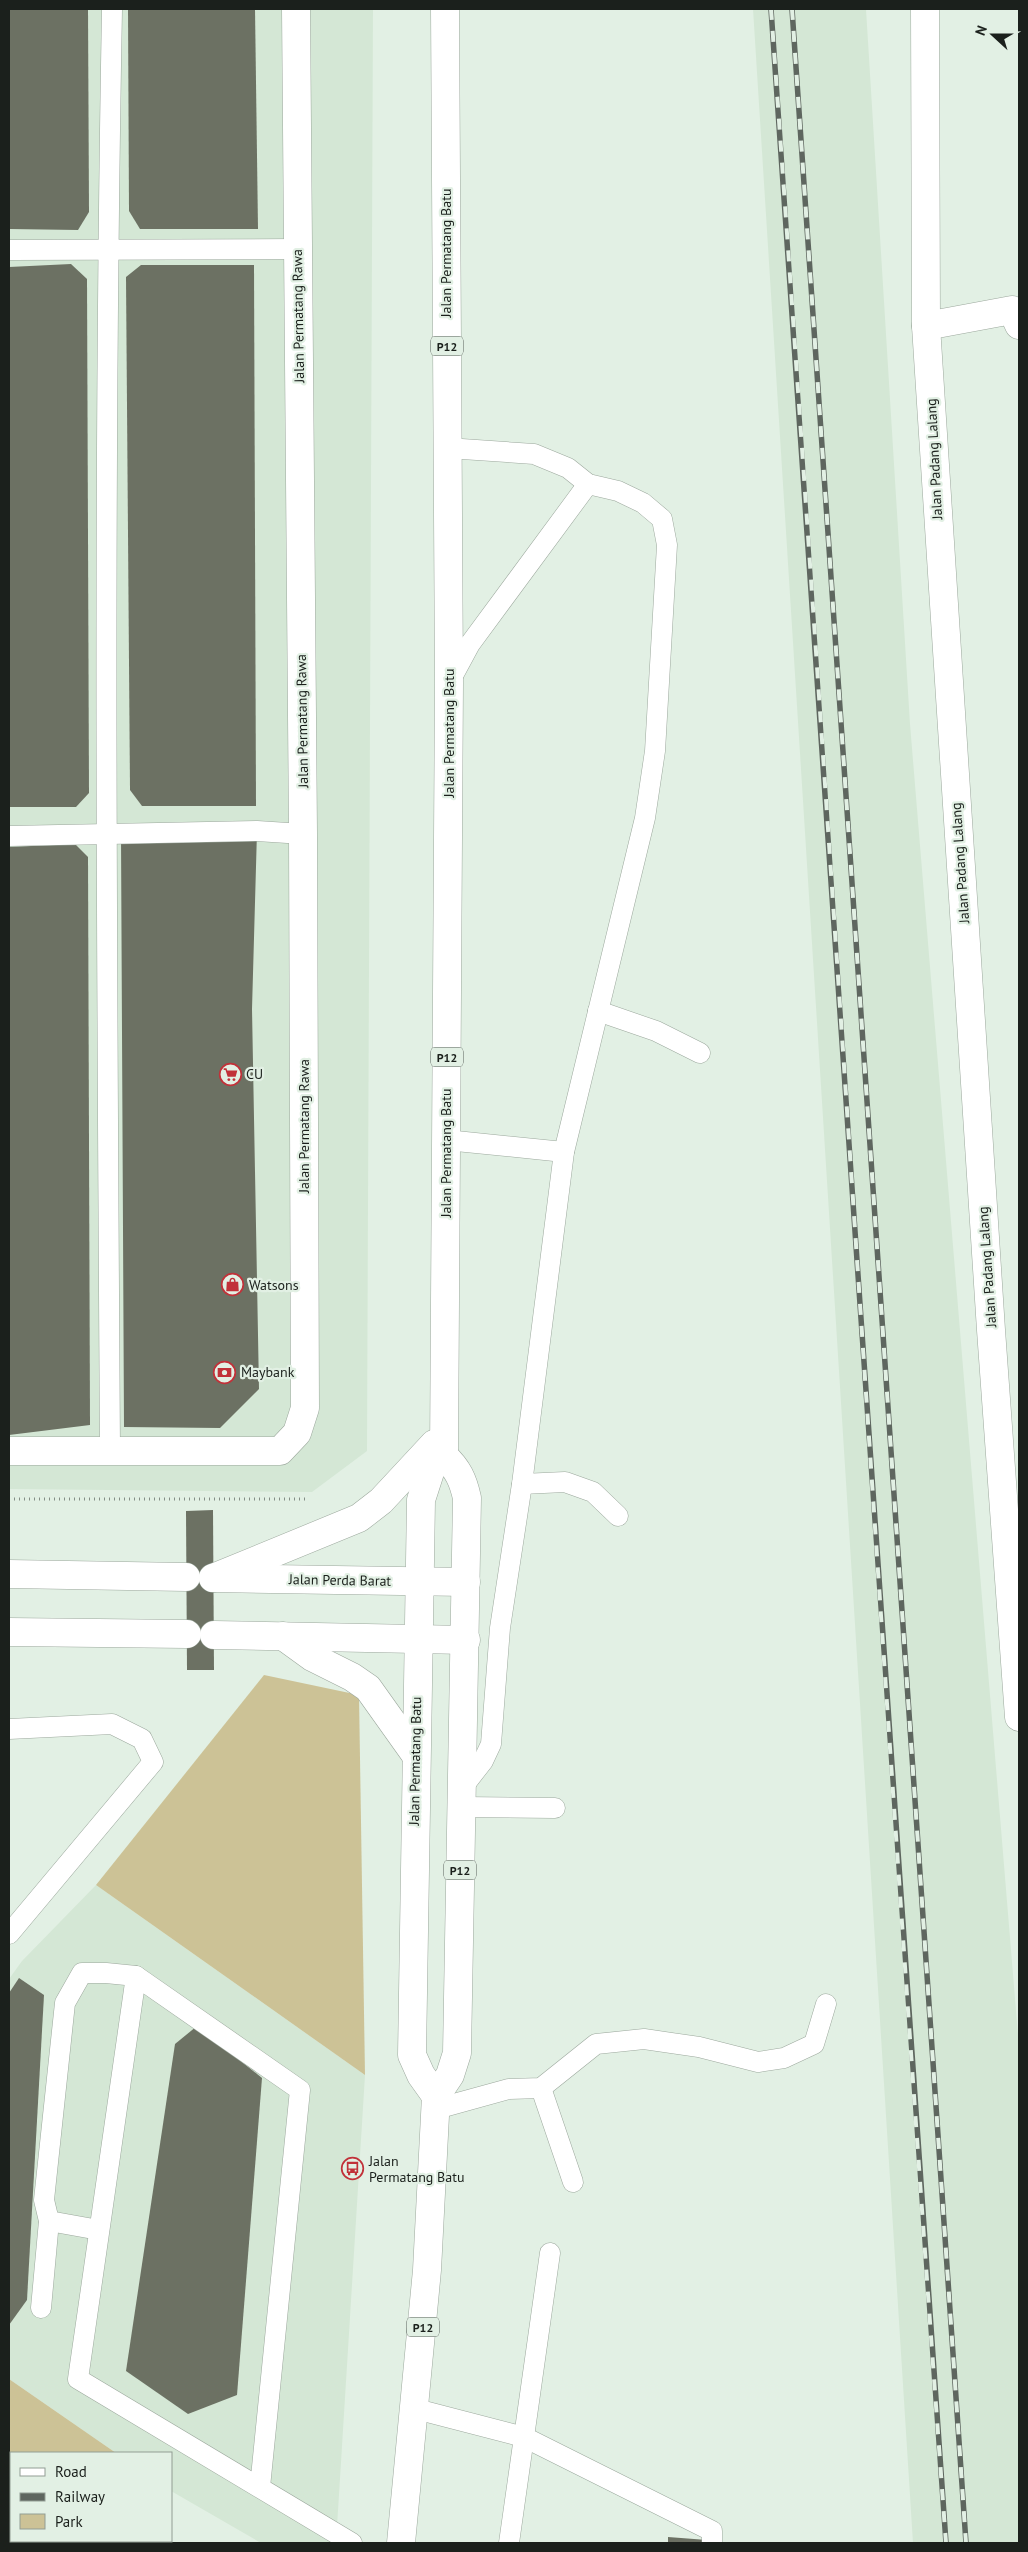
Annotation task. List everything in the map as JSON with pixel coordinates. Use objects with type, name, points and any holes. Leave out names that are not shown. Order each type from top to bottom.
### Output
[{"type":"street","name":"Jalan Permatang Rawa","points":[[110,1451],[280,1451],[298,1433],[305,1408],[304,834],[296,9]]},
{"type":"street","name":"Jalan Permatang Batu","points":[[436,2103],[412,2055],[415,1754],[421,1500],[431,1469],[444,1443],[449,683],[445,9]]},
{"type":"street","name":"Jalan Padang Lalang","points":[[926,9],[926,326],[990,1310],[1016,1624],[1019,1717]]},
{"type":"street","points":[[926,326],[1012,310],[1019,325]]},
{"type":"street","name":"Jalan Perda Barat","points":[[444,1443],[360,1518],[213,1578],[466,1582]]},
{"type":"street","name":"P12","points":[[402,2543],[416,2409],[427,2270],[436,2103],[450,2075],[457,2053],[466,1640],[466,1498],[463,1481],[444,1443]]},
{"type":"street","points":[[9,1451],[110,1451]]},
{"type":"street","points":[[9,1574],[186,1577]]},
{"type":"street","points":[[9,1632],[187,1634]]},
{"type":"street","points":[[214,1635],[466,1640]]},
{"type":"street","points":[[283,1636],[312,1657],[352,1677],[368,1688],[379,1700],[415,1754]]},
{"type":"lane","points":[[110,1451],[106,835],[107,250],[112,9]]},
{"type":"lane","points":[[9,250],[298,249]]},
{"type":"lane","points":[[447,448],[534,454],[568,468],[588,484],[618,491],[643,504],[662,518],[667,544],[655,751],[644,818],[564,1152],[522,1484],[500,1628],[491,1744],[462,1798],[555,1808]]},
{"type":"lane","points":[[449,683],[475,637],[588,484]]},
{"type":"lane","points":[[9,836],[257,831],[304,834]]},
{"type":"lane","points":[[598,1010],[656,1031],[700,1053]]},
{"type":"lane","points":[[446,1140],[564,1152]]},
{"type":"lane","points":[[522,1484],[565,1482],[593,1492],[618,1516]]},
{"type":"lane","points":[[9,1729],[112,1724],[142,1739],[153,1762],[9,1934]]},
{"type":"lane","points":[[41,2308],[49,2221],[44,2200],[65,2003],[82,1974],[106,1972],[136,1976],[300,2090],[260,2487]]},
{"type":"lane","points":[[136,1976],[78,2380],[352,2543]]},
{"type":"lane","points":[[436,2103],[509,2089],[541,2088],[596,2044],[644,2039],[699,2047],[758,2062],[784,2058],[814,2044],[826,2004]]},
{"type":"lane","points":[[541,2088],[573,2182]]},
{"type":"lane","points":[[49,2221],[99,2230]]},
{"type":"lane","points":[[509,2543],[550,2253]]},
{"type":"lane","points":[[416,2409],[524,2437],[712,2531],[712,2543]]},
{"type":"path","points":[[9,1499],[307,1499]]},
{"type":"shaded area","points":[[9,9],[373,9],[367,1451],[312,1492],[9,1489]]},
{"type":"shaded area","points":[[753,9],[866,9],[910,724],[1019,2047],[1019,2543],[913,2543]]},
{"type":"shaded area","points":[[96,1885],[365,2075],[336,2543],[261,2543],[172,2492],[172,2452],[115,2452],[9,2379],[9,1979],[22,1961]]},
{"type":"green space","points":[[264,1675],[359,1695],[365,2075],[96,1885]]},
{"type":"green space","points":[[9,2379],[115,2452],[10,2452],[10,2542],[122,2542],[9,2543]]},
{"type":"building","points":[[9,9],[88,9],[89,212],[78,230],[9,229]]},
{"type":"building","points":[[128,9],[255,9],[258,229],[140,229],[129,211]]},
{"type":"building","points":[[71,264],[87,279],[89,793],[76,807],[9,807],[9,267]]},
{"type":"building","points":[[141,265],[254,265],[256,806],[142,806],[130,790],[126,277]]},
{"type":"building","points":[[257,831],[252,1009],[259,1389],[220,1428],[124,1427],[121,835]]},
{"type":"building","points":[[75,844],[88,857],[90,1425],[9,1435],[9,847]]},
{"type":"building","points":[[213,1510],[214,1670],[187,1670],[186,1511]]},
{"type":"building","points":[[19,1978],[44,1995],[27,2300],[9,2325],[9,1993]]},
{"type":"building","points":[[197,2026],[262,2078],[237,2395],[188,2414],[126,2371],[175,2044]]},
{"type":"building","points":[[668,2537],[720,2541],[719,2543],[668,2543]]},
{"type":"railway","points":[[771,9],[946,2543]]},
{"type":"railway","points":[[792,9],[966,2543]]},
{"type":"place","name":"CU","points":[[230,1074]]},
{"type":"place","name":"Watsons","points":[[233,1285]]},
{"type":"place","name":"Maybank","points":[[225,1372]]},
{"type":"place","name":"Jalan Permatang Batu","points":[[353,2169]]}]
